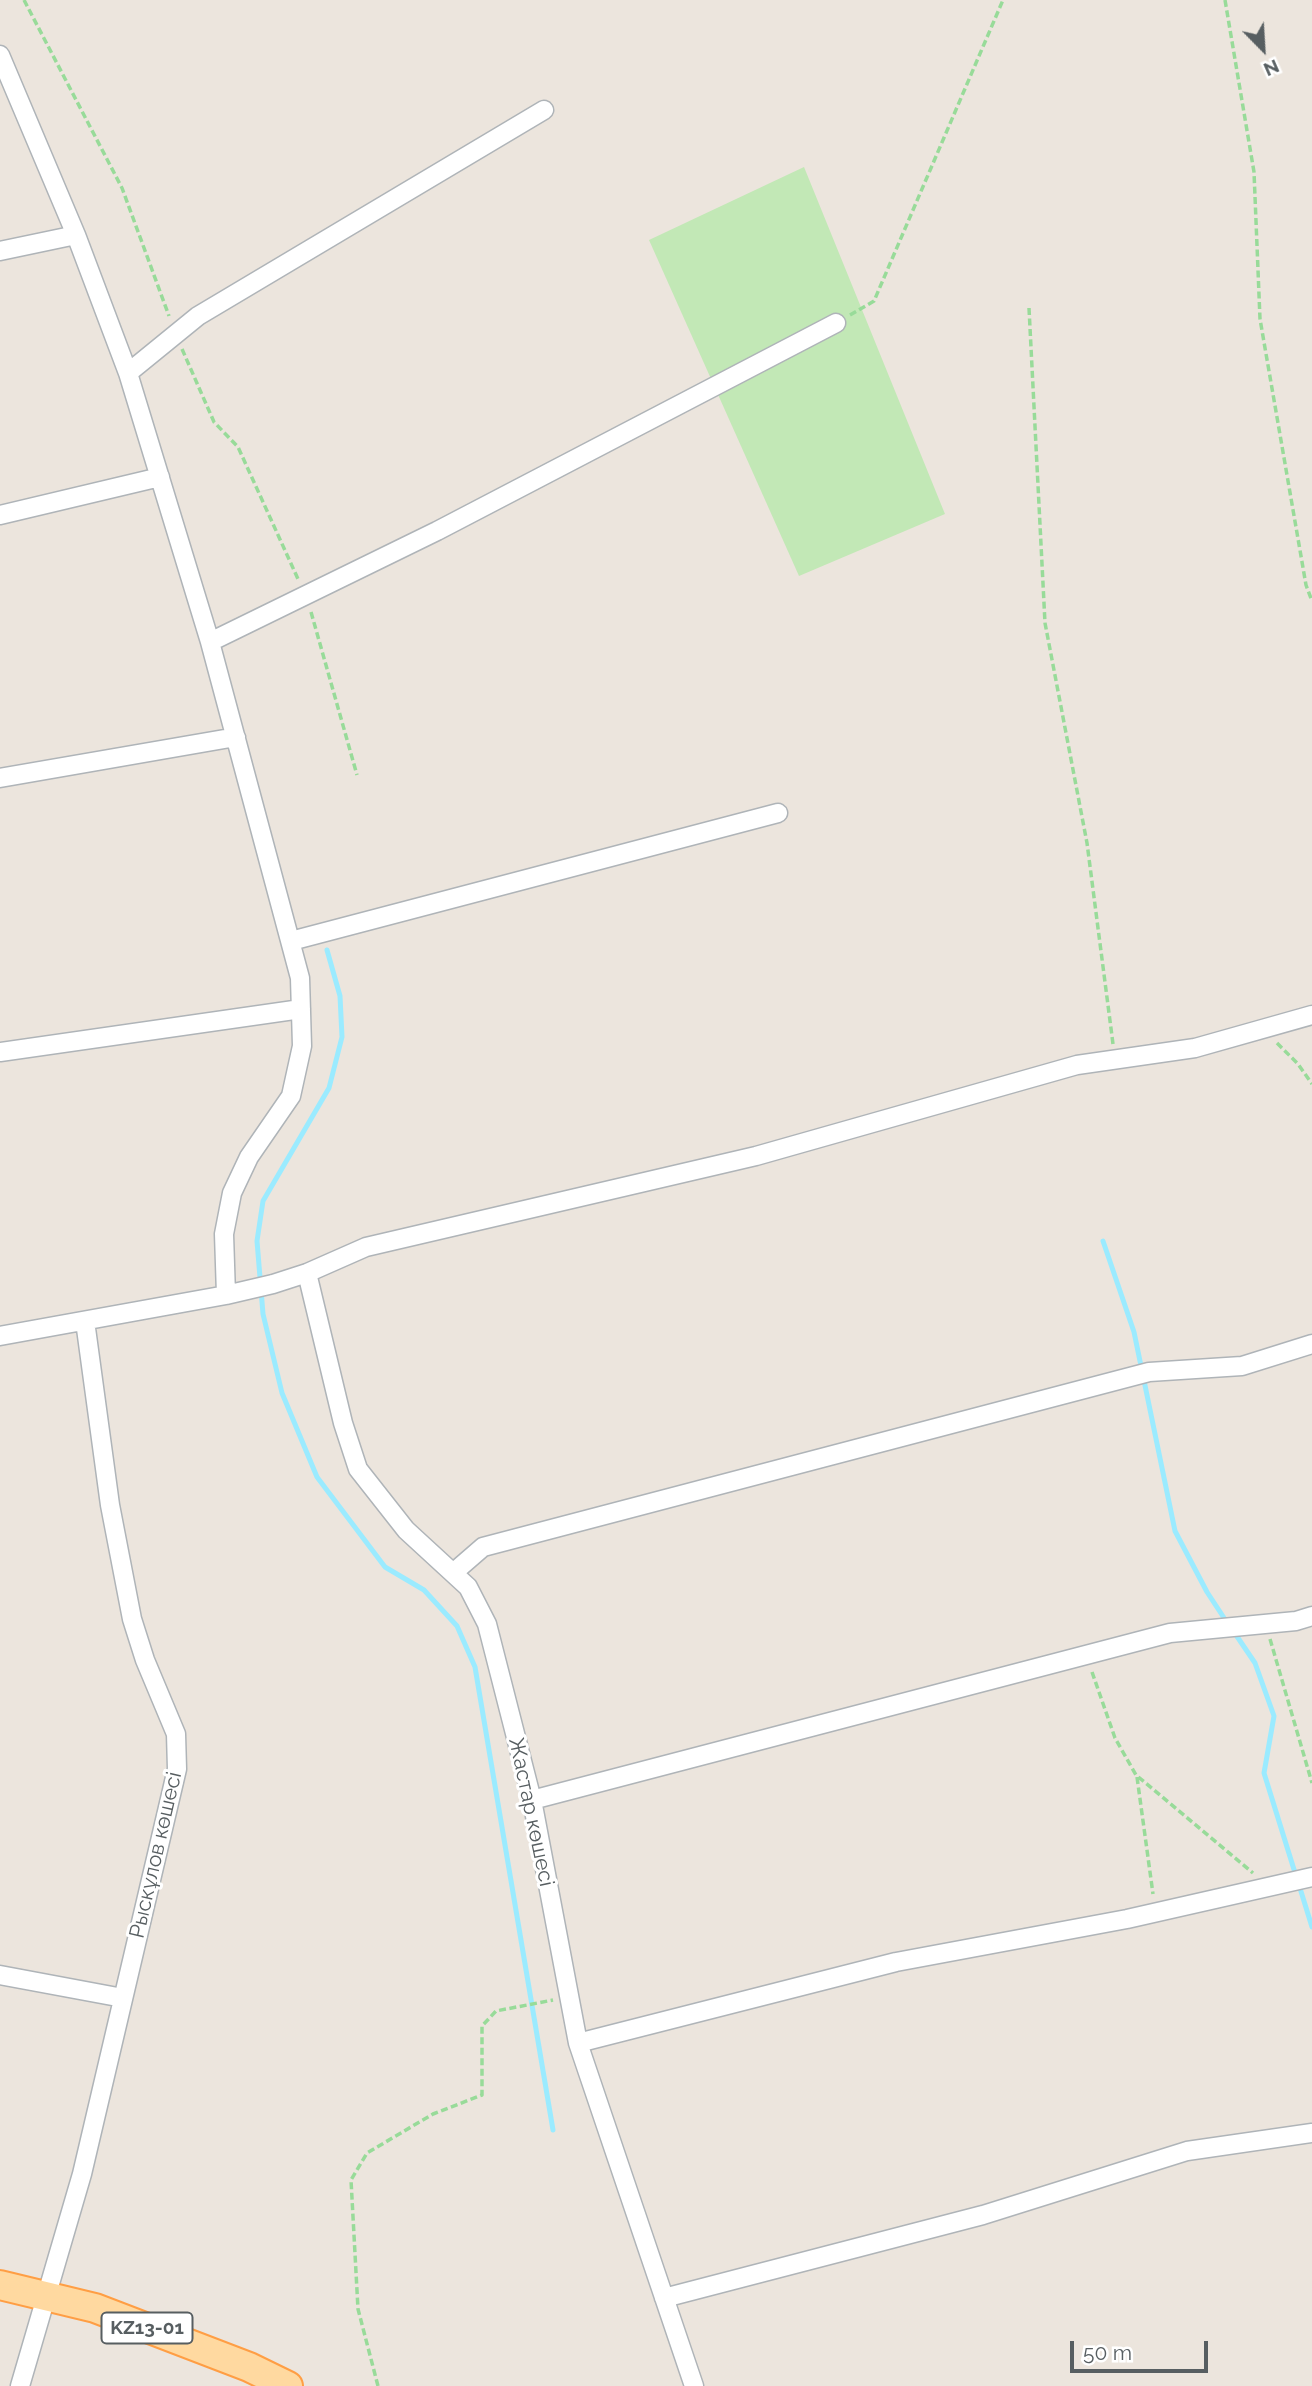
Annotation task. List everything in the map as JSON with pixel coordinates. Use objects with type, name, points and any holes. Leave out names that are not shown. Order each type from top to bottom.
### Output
[{"type":"main road","name":"KZ13-01","points":[[0,2286],[95,2308],[249,2367],[288,2386]]},
{"type":"street","points":[[0,55],[76,235],[128,373],[210,642],[300,978],[302,1046],[291,1096],[249,1157],[232,1193],[224,1234],[226,1295]]},
{"type":"street","points":[[128,373],[198,316],[544,110]]},
{"type":"street","points":[[0,251],[76,235]]},
{"type":"street","points":[[210,642],[436,531],[836,323]]},
{"type":"street","points":[[0,516],[160,477]]},
{"type":"street","points":[[0,778],[236,737]]},
{"type":"street","points":[[291,942],[778,813]]},
{"type":"street","points":[[0,1052],[301,1009]]},
{"type":"street","points":[[0,1336],[226,1295],[307,1273],[366,1247],[756,1156],[1077,1065],[1195,1048],[1312,1014]]},
{"type":"street","name":"Жастар көшесі","points":[[307,1273],[343,1423],[358,1469],[407,1530],[468,1587],[487,1624],[532,1800],[578,2043],[694,2386]]},
{"type":"street","name":"Рыскұлов көшесі","points":[[20,2386],[82,2174],[177,1769],[176,1734],[145,1660],[132,1619],[110,1505],[85,1321]]},
{"type":"street","points":[[453,1573],[483,1548],[523,1537],[1149,1372],[1242,1366],[1312,1344]]},
{"type":"street","points":[[532,1800],[1170,1633],[1296,1621],[1312,1616]]},
{"type":"street","points":[[578,2043],[896,1962],[1156,1912],[1312,1877]]},
{"type":"street","points":[[0,1975],[123,1998]]},
{"type":"street","points":[[664,2298],[983,2216],[1187,2151],[1312,2133]]},
{"type":"path","points":[[24,0],[122,188],[176,334],[215,422],[237,447],[306,595],[358,775]]},
{"type":"path","points":[[836,323],[874,301],[1003,0]]},
{"type":"path","points":[[1225,0],[1254,172],[1259,319],[1306,584],[1312,601]]},
{"type":"path","points":[[1029,308],[1045,623],[1087,844],[1115,1060]]},
{"type":"path","points":[[1263,1029],[1297,1064],[1312,1084]]},
{"type":"path","points":[[1265,1624],[1312,1783]]},
{"type":"path","points":[[1081,1656],[1095,1678],[1115,1738],[1136,1775],[1269,1886]]},
{"type":"path","points":[[1136,1775],[1156,1912]]},
{"type":"path","points":[[378,2386],[358,2309],[351,2180],[367,2153],[433,2114],[482,2095],[482,2026],[496,2011],[569,1998]]},
{"type":"green space","points":[[804,167],[945,514],[799,576],[649,240]]},
{"type":"waterway","points":[[327,950],[340,996],[342,1037],[329,1088],[263,1201],[257,1241],[263,1314],[282,1393],[317,1477],[385,1567],[424,1590],[457,1626],[475,1667],[553,2130]]},
{"type":"waterway","points":[[1103,1241],[1134,1332],[1175,1531],[1207,1592],[1228,1624]]},
{"type":"waterway","points":[[1234,1632],[1255,1663],[1274,1716],[1264,1773],[1296,1876]]},
{"type":"waterway","points":[[1299,1885],[1312,1927]]}]
